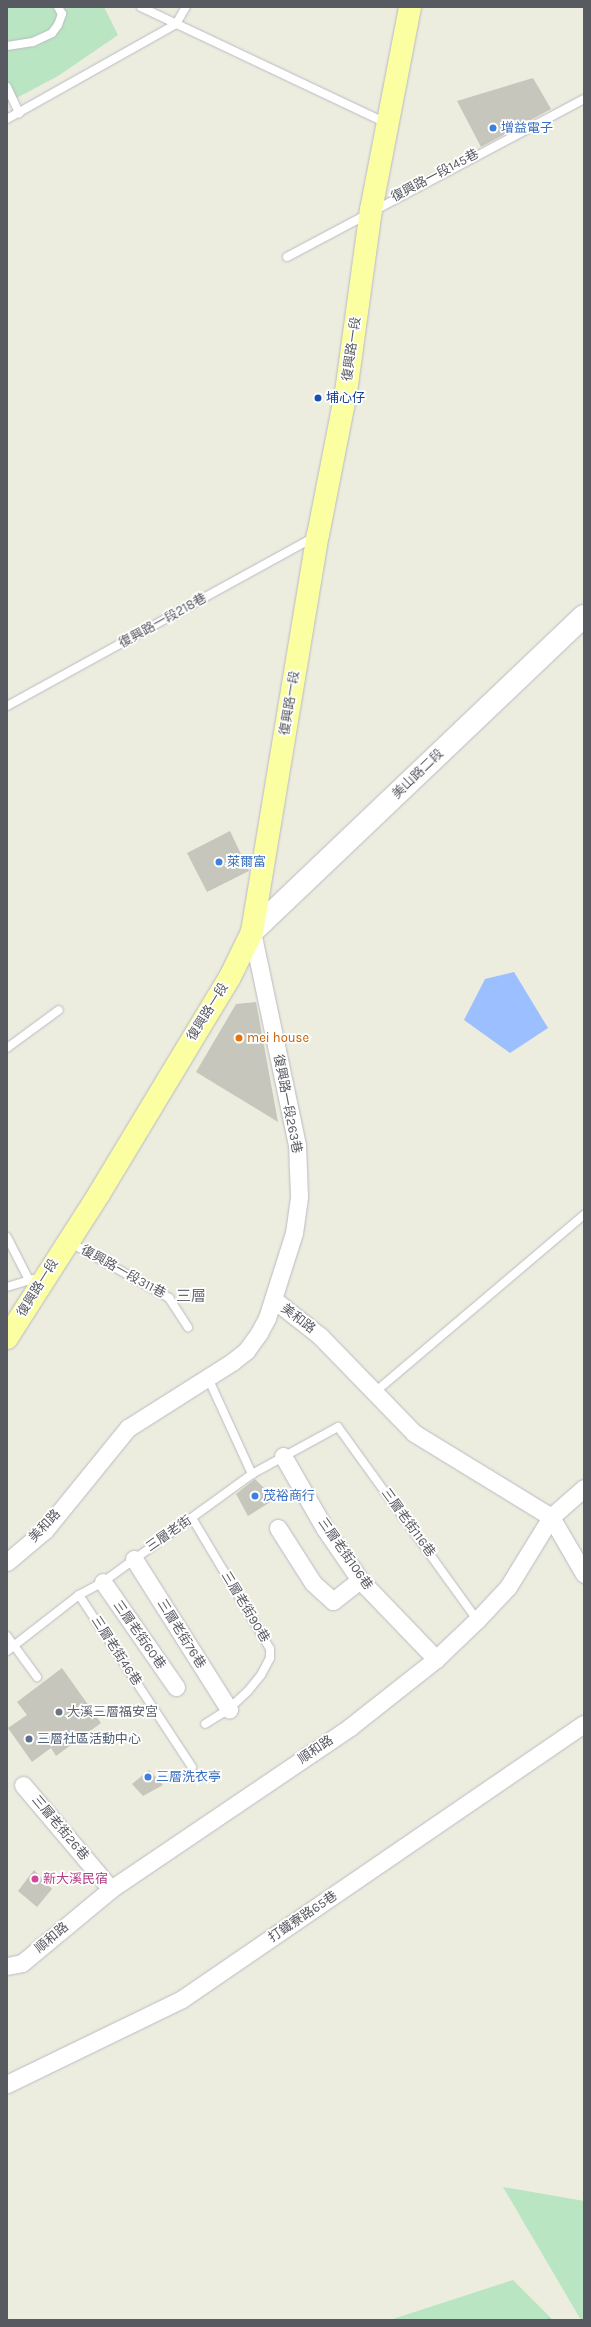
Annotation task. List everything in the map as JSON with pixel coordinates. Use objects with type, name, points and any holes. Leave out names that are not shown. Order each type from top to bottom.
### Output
[{"type":"main road","name":"復興路一段","points":[[7,1338],[38,1277],[68,1241],[230,977],[252,932],[318,535],[346,392],[371,210],[410,7]]},
{"type":"street","name":"美山路二段","points":[[252,932],[584,616]]},
{"type":"street","name":"復興路一段263巷","points":[[252,932],[297,1145],[299,1196],[294,1233],[273,1299]]},
{"type":"street","name":"美和路","points":[[7,1562],[45,1530],[128,1428],[208,1378],[246,1351],[259,1333],[273,1299],[320,1336],[414,1433],[551,1517],[584,1574]]},
{"type":"street","name":"三層老街106巷","points":[[283,1456],[326,1529],[360,1580],[436,1659]]},
{"type":"street","name":"順和路","points":[[7,1966],[22,1964],[111,1889],[350,1727],[436,1659],[477,1620],[508,1587],[551,1517],[584,1488]]},
{"type":"street","points":[[278,1528],[313,1583],[333,1601],[360,1580]]},
{"type":"street","name":"三層老街76巷","points":[[134,1559],[229,1709]]},
{"type":"street","name":"三層老街60巷","points":[[103,1582],[176,1687]]},
{"type":"street","name":"打鐵寮路65巷","points":[[7,2084],[182,1999],[584,1724]]},
{"type":"street","name":"三層老街26巷","points":[[23,1785],[111,1889]]},
{"type":"lane","points":[[7,46],[33,42],[52,32],[58,25],[62,14],[58,7]]},
{"type":"lane","points":[[141,7],[387,123]]},
{"type":"lane","points":[[7,119],[176,24],[186,7]]},
{"type":"lane","points":[[7,87],[19,113]]},
{"type":"lane","name":"復興路一段145巷","points":[[287,257],[371,210],[584,99]]},
{"type":"lane","name":"復興路一段218巷","points":[[7,706],[318,535]]},
{"type":"lane","points":[[7,1048],[60,1010]]},
{"type":"lane","points":[[375,1392],[584,1215]]},
{"type":"lane","points":[[7,1237],[38,1277],[7,1287]]},
{"type":"lane","name":"復興路一段311巷","points":[[68,1241],[169,1298],[188,1327]]},
{"type":"lane","points":[[208,1378],[252,1474]]},
{"type":"lane","name":"三層老街","points":[[7,1651],[79,1595],[103,1582],[252,1474],[338,1427]]},
{"type":"lane","name":"三層老街116巷","points":[[338,1427],[477,1620]]},
{"type":"lane","name":"三層老街90巷","points":[[192,1518],[270,1649],[270,1658],[261,1675],[248,1691],[229,1709],[205,1724]]},
{"type":"lane","name":"三層老街46巷","points":[[79,1595],[192,1768]]},
{"type":"lane","points":[[7,1636],[37,1677]]},
{"type":"green space","points":[[7,7],[104,7],[118,35],[58,76],[7,103]]},
{"type":"green space","points":[[503,2187],[584,2201],[584,2320],[581,2320]]},
{"type":"green space","points":[[513,2280],[553,2320],[390,2320]]},
{"type":"water","points":[[514,972],[548,1028],[510,1053],[464,1020],[485,979]]},
{"type":"building","name":"增益電子","points":[[533,78],[551,109],[481,147],[457,101]]},
{"type":"building","name":"萊爾富","points":[[230,831],[249,871],[207,892],[187,853]]},
{"type":"building","name":"mei house","points":[[256,1002],[278,1122],[196,1072],[236,1004]]},
{"type":"building","name":"茂裕商行","points":[[255,1479],[275,1499],[248,1516],[236,1494]]},
{"type":"building","name":"大溪三層福安宮","points":[[62,1668],[101,1723],[56,1756],[51,1748],[32,1762],[8,1728],[27,1715],[17,1702]]},
{"type":"building","name":"三層洗衣亭","points":[[149,1770],[163,1785],[143,1796],[132,1784]]},
{"type":"building","name":"新大溪民宿","points":[[34,1870],[52,1889],[37,1907],[18,1891]]},
{"type":"place","name":"增益電子","points":[[493,128]]},
{"type":"place","name":"埔心仔","points":[[318,398]]},
{"type":"place","name":"萊爾富","points":[[219,862]]},
{"type":"place","name":"mei house","points":[[239,1038]]},
{"type":"place","name":"茂裕商行","points":[[255,1496]]},
{"type":"place","name":"大溪三層福安宮","points":[[59,1712]]},
{"type":"place","name":"三層社區活動中心","points":[[29,1739]]},
{"type":"place","name":"三層洗衣亭","points":[[148,1777]]},
{"type":"place","name":"新大溪民宿","points":[[35,1879]]},
{"type":"district","name":"三層","points":[[191,1297]]}]
